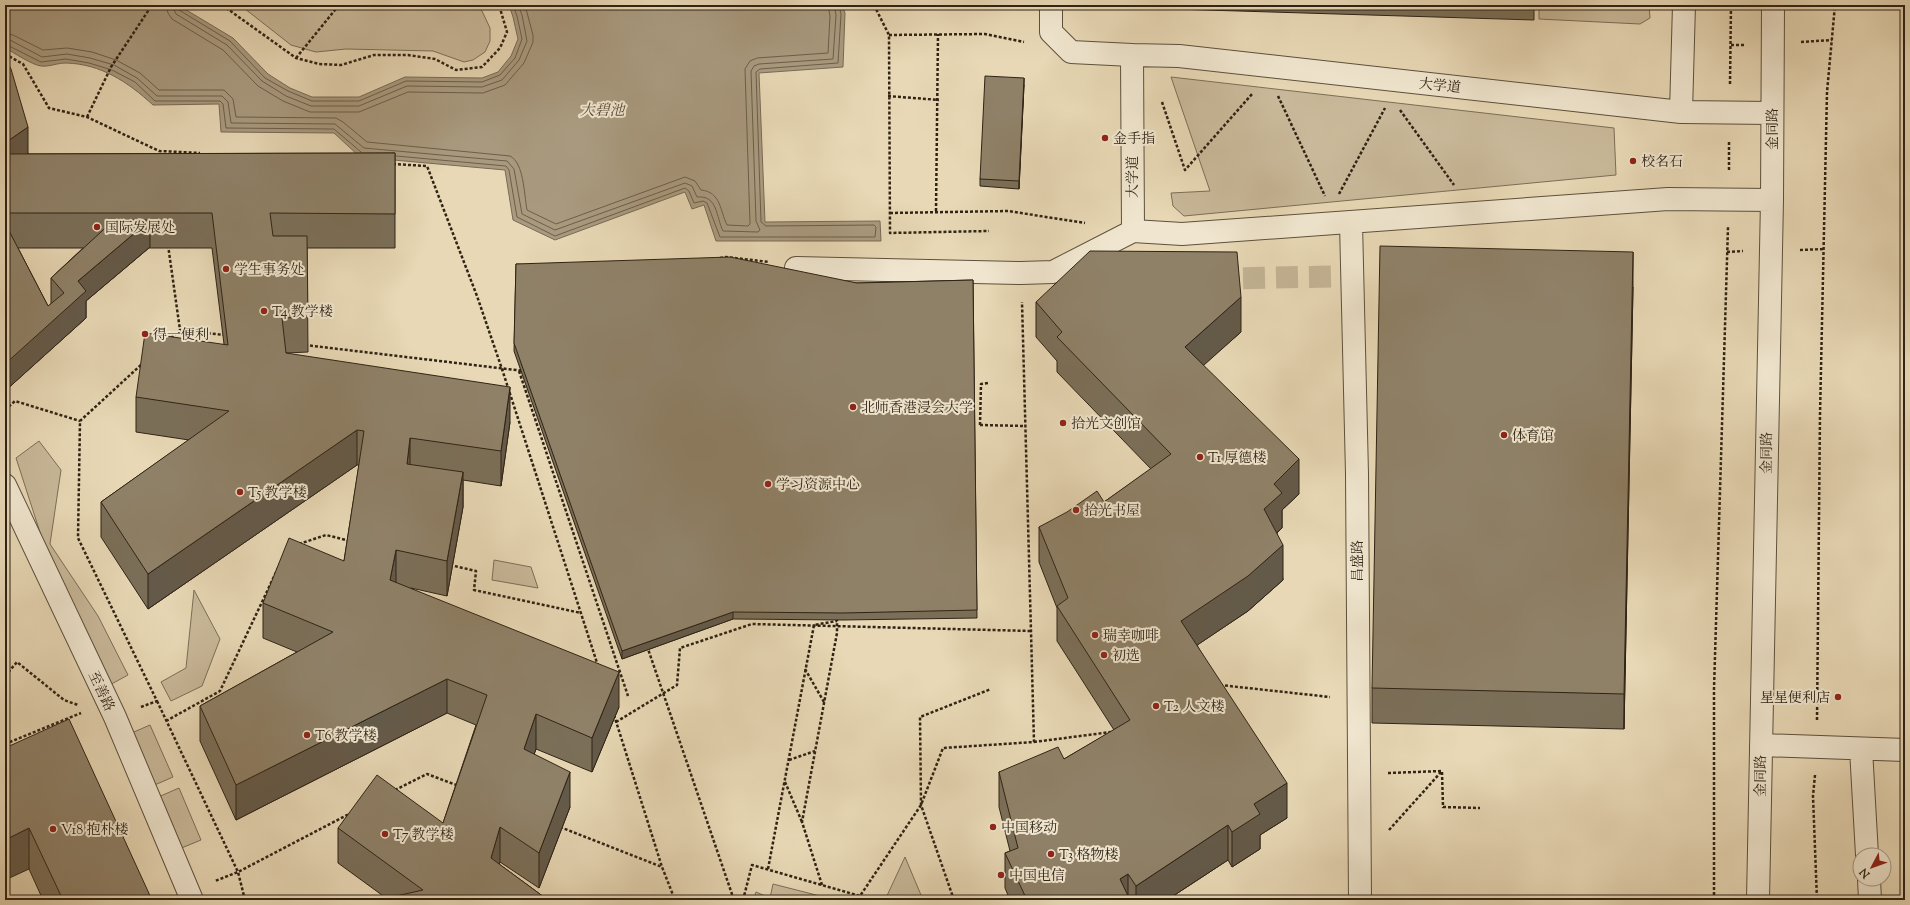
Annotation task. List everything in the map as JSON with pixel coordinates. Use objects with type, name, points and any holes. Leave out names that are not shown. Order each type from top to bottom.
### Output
[{"type":"street","points":[[1050,5],[1051,32],[1071,52],[1132,54]]},
{"type":"street","points":[[1681,112],[1684,5]]},
{"type":"street","name":"金同路","points":[[1758,900],[1772,200],[1773,5]]},
{"type":"street","name":"大学道","points":[[1133,231],[1132,54],[1179,56],[1391,88],[1681,112],[1772,113]]},
{"type":"street","points":[[796,268],[1021,273],[1053,272],[1133,231],[1182,234],[1338,219],[1474,214],[1668,199],[1772,200]]},
{"type":"street","name":"昌盛路","points":[[1338,219],[1357,474],[1360,900]]},
{"type":"street","name":"至善路","points":[[5,485],[115,717],[191,896]]},
{"type":"street","points":[[1761,745],[1905,750]]},
{"type":"street","points":[[1861,749],[1867,847]]},
{"type":"street","points":[[1869,887],[1870,900]]},
{"type":"path","points":[[87,117],[111,67],[152,5]]},
{"type":"path","points":[[222,5],[296,58],[320,64],[341,65],[374,55],[408,55],[435,59],[456,70],[482,67],[500,48],[507,32],[499,5]]},
{"type":"path","points":[[296,58],[339,5]]},
{"type":"path","points":[[874,5],[889,35],[888,96],[890,233],[989,231]]},
{"type":"path","points":[[1714,900],[1714,689],[1728,200],[1731,5]]},
{"type":"path","points":[[1817,900],[1813,796],[1817,748],[1820,415],[1827,92],[1835,5]]},
{"type":"path","points":[[936,211],[939,100],[938,34]]},
{"type":"path","points":[[889,35],[985,34]]},
{"type":"path","points":[[5,54],[23,64],[49,108],[87,117],[159,151],[206,154]]},
{"type":"path","points":[[1161,98],[1186,170],[1268,70],[1338,219]]},
{"type":"path","points":[[1338,219],[1391,88]]},
{"type":"path","points":[[1391,88],[1474,214]]},
{"type":"path","points":[[888,96],[939,100]]},
{"type":"path","points":[[159,151],[159,159]]},
{"type":"path","points":[[388,164],[427,166],[477,296],[600,671]]},
{"type":"path","points":[[890,213],[936,211],[1008,211],[1086,224]]},
{"type":"path","points":[[167,243],[180,330]]},
{"type":"path","points":[[719,258],[726,257],[763,260],[796,268]]},
{"type":"path","points":[[1021,273],[1034,742]]},
{"type":"path","points":[[168,341],[180,330],[227,336]]},
{"type":"path","points":[[298,344],[502,370],[530,371]]},
{"type":"path","points":[[145,362],[80,421],[78,538],[238,872],[245,900]]},
{"type":"path","points":[[519,371],[628,696]]},
{"type":"path","points":[[988,383],[981,384],[980,424],[1025,426]]},
{"type":"path","points":[[5,410],[15,401],[80,421]]},
{"type":"path","points":[[298,545],[326,535],[356,542]]},
{"type":"path","points":[[166,721],[220,691],[285,549],[292,547]]},
{"type":"path","points":[[446,564],[476,571],[474,590],[581,614]]},
{"type":"path","points":[[802,822],[837,632],[838,614]]},
{"type":"path","points":[[768,869],[814,625],[837,621]]},
{"type":"path","points":[[616,722],[677,685],[680,648],[752,624],[1031,631]]},
{"type":"path","points":[[645,642],[734,900]]},
{"type":"path","points":[[5,676],[17,662],[64,700],[115,717],[157,701]]},
{"type":"path","points":[[805,669],[824,702]]},
{"type":"path","points":[[1219,685],[1358,700]]},
{"type":"path","points":[[954,900],[921,805],[920,717],[991,689]]},
{"type":"path","points":[[5,744],[91,709]]},
{"type":"path","points":[[613,714],[662,867],[675,900]]},
{"type":"path","points":[[743,900],[752,865],[860,896],[921,805],[943,748],[1034,742],[1112,732]]},
{"type":"path","points":[[1358,737],[1389,774],[1442,771]]},
{"type":"path","points":[[789,760],[815,751]]},
{"type":"path","points":[[1442,771],[1443,807],[1480,808]]},
{"type":"path","points":[[1386,833],[1442,771]]},
{"type":"path","points":[[392,792],[427,774],[463,788]]},
{"type":"path","points":[[785,782],[802,822],[822,885]]},
{"type":"path","points":[[191,896],[350,814]]},
{"type":"path","points":[[558,826],[662,867]]},
{"type":"shaded area","points":[[240,5],[477,5],[482,11],[490,28],[490,41],[485,52],[473,60],[464,62],[433,51],[346,49],[316,52],[291,45]]},
{"type":"shaded area","points":[[1539,5],[1649,5],[1650,18],[1640,24],[1539,19]]},
{"type":"shaded area","points":[[1171,77],[1614,128],[1616,175],[1184,216],[1173,206],[1171,193],[1210,191]]},
{"type":"shaded area","points":[[39,441],[61,470],[50,544],[98,616],[128,675],[106,687],[49,560],[16,458]]},
{"type":"shaded area","points":[[494,560],[531,567],[538,588],[492,580]]},
{"type":"shaded area","points":[[194,590],[220,639],[202,686],[171,701],[161,682],[186,668]]},
{"type":"shaded area","points":[[150,725],[173,777],[150,787],[127,735]]},
{"type":"shaded area","points":[[179,788],[201,840],[179,849],[156,798]]},
{"type":"shaded area","points":[[905,857],[921,895],[920,900],[885,900]]},
{"type":"shaded area","points":[[773,884],[820,896],[822,900],[753,900],[756,892],[770,898]]},
{"type":"water","name":"大碧池","points":[[5,5],[178,5],[233,38],[268,74],[290,88],[312,97],[359,97],[405,77],[482,78],[498,72],[511,56],[518,39],[509,5],[842,5],[845,13],[843,67],[759,73],[765,222],[880,221],[881,241],[716,241],[704,205],[692,209],[685,192],[555,240],[513,220],[505,170],[360,157],[334,133],[221,132],[219,104],[153,105],[124,82],[102,71],[79,64],[66,63],[41,66],[28,61],[5,48]]},
{"type":"building","points":[[5,58],[11,69],[28,127],[5,143]]},
{"type":"building","points":[[985,76],[1024,78],[1019,181],[980,179]]},
{"type":"building","points":[[395,153],[395,214],[270,213],[273,236],[307,236],[308,317],[282,318],[286,353],[510,387],[501,451],[410,438],[407,464],[463,472],[447,561],[396,550],[390,580],[619,672],[592,738],[536,714],[524,749],[570,772],[539,853],[500,827],[491,858],[548,900],[378,900],[423,890],[338,828],[377,775],[443,823],[487,695],[447,679],[236,785],[200,706],[333,632],[263,603],[289,538],[344,561],[364,431],[357,430],[148,574],[101,502],[229,411],[136,397],[145,333],[228,345],[212,213],[5,213],[5,154]]},
{"type":"building","points":[[114,220],[150,220],[78,281],[86,291],[5,364],[5,223],[48,306],[64,293],[51,278]]},
{"type":"building","name":"体育馆","points":[[1380,246],[1633,252],[1624,694],[1372,688]]},
{"type":"building","points":[[1090,251],[1237,252],[1241,297],[1185,347],[1299,459],[1274,484],[1282,493],[1264,509],[1283,545],[1248,576],[1181,621],[1287,783],[1254,804],[1260,814],[1232,832],[1228,825],[1136,886],[1128,874],[1120,879],[1130,900],[1027,900],[1005,853],[1018,848],[999,772],[1058,747],[1064,759],[1130,720],[1057,606],[1068,598],[1039,527],[1067,512],[1097,491],[1104,502],[1171,454],[1057,337],[1062,332],[1036,302]]},
{"type":"building","name":"学习资源中心","points":[[730,257],[857,283],[973,280],[977,610],[843,613],[733,612],[622,651],[514,343],[516,264]]},
{"type":"building","name":"V18 抱朴楼","points":[[69,719],[152,900],[63,900],[29,828],[5,840],[5,748]]},
{"type":"tunnel","points":[[1210,279],[1350,276]]},
{"type":"place","name":"金手指","points":[[1105,138]]},
{"type":"place","name":"校名石","points":[[1633,161]]},
{"type":"place","name":"国际发展处","points":[[97,227]]},
{"type":"place","name":"学生事务处","points":[[226,269]]},
{"type":"place","name":"T4 教学楼","points":[[264,311]]},
{"type":"place","name":"得一便利","points":[[145,334]]},
{"type":"place","name":"北师香港浸会大学","points":[[853,407]]},
{"type":"place","name":"拾光文创馆","points":[[1063,423]]},
{"type":"place","name":"体育馆","points":[[1504,435]]},
{"type":"place","name":"T1 厚德楼","points":[[1200,457]]},
{"type":"place","name":"学习资源中心","points":[[768,484]]},
{"type":"place","name":"T5 教学楼","points":[[240,492]]},
{"type":"place","name":"拾光书屋","points":[[1076,510]]},
{"type":"place","name":"瑞幸咖啡","points":[[1095,635]]},
{"type":"place","name":"初选","points":[[1104,655]]},
{"type":"place","name":"星星便利店","points":[[1838,697]]},
{"type":"place","name":"T2 人文楼","points":[[1156,706]]},
{"type":"place","name":"T6 教学楼","points":[[307,735]]},
{"type":"place","name":"中国移动","points":[[993,827]]},
{"type":"place","name":"V18 抱朴楼","points":[[53,829]]},
{"type":"place","name":"T7 教学楼","points":[[385,834]]},
{"type":"place","name":"T3 格物楼","points":[[1051,854]]},
{"type":"place","name":"中国电信","points":[[1001,875]]}]
